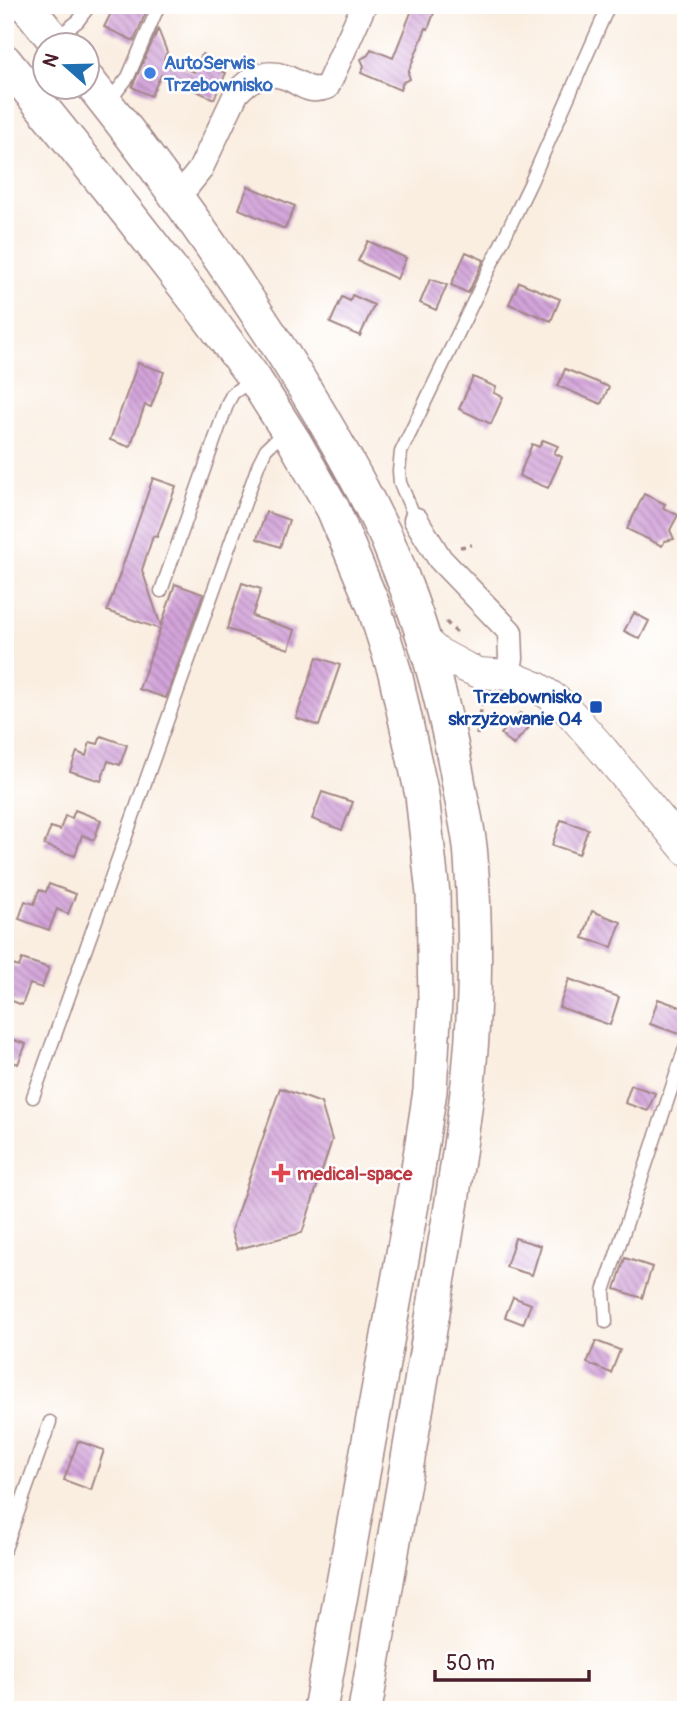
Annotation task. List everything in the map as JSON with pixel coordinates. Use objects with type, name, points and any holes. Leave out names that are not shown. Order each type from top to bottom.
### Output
[{"type":"main road","points":[[26,5],[49,32]]},
{"type":"main road","points":[[5,61],[193,296],[254,378],[332,509],[374,607],[395,673],[422,795],[433,894],[435,1000],[430,1091],[416,1182],[320,1710]]},
{"type":"main road","points":[[102,98],[143,150],[239,285],[340,447],[382,528],[426,642],[439,689],[453,746],[471,854],[475,929],[470,1070],[452,1201],[365,1710]]},
{"type":"main road","points":[[130,216],[145,218],[158,215],[168,206],[174,194]]},
{"type":"street","points":[[174,194],[188,185],[200,170],[236,94],[244,84],[266,74],[285,77],[308,89],[319,90],[327,86],[364,5]]},
{"type":"street","points":[[395,673],[408,686],[425,691],[493,674],[511,658],[510,632],[440,559],[416,520]]},
{"type":"street","points":[[426,642],[451,661],[537,687],[551,696],[566,708],[603,750],[686,850]]},
{"type":"lane","points":[[67,32],[90,5]]},
{"type":"lane","points":[[102,90],[117,91],[128,77],[159,5]]},
{"type":"lane","points":[[416,520],[400,483],[401,452],[530,184],[609,5]]},
{"type":"lane","points":[[161,591],[228,402],[233,393],[254,378]]},
{"type":"lane","points":[[33,1097],[259,463],[266,449],[286,430]]},
{"type":"lane","points":[[606,1322],[604,1291],[686,1045]]},
{"type":"lane","points":[[5,1549],[50,1422]]},
{"type":"building","points":[[115,5],[149,5],[134,41],[104,27]]},
{"type":"building","points":[[414,5],[437,5],[408,73],[410,79],[403,82],[400,90],[361,73],[364,66],[361,59],[368,55],[371,49],[393,58]]},
{"type":"building","points":[[158,29],[167,52],[164,59],[194,72],[202,54],[218,62],[215,68],[226,73],[214,99],[161,75],[151,96],[132,87]]},
{"type":"building","points":[[248,186],[295,206],[285,229],[239,209]]},
{"type":"building","points":[[368,241],[406,258],[397,279],[358,261]]},
{"type":"building","points":[[466,252],[484,260],[468,293],[451,285]]},
{"type":"building","points":[[430,279],[447,285],[436,310],[420,303]]},
{"type":"building","points":[[519,282],[560,299],[551,321],[509,304]]},
{"type":"building","points":[[352,295],[374,305],[360,336],[330,323],[342,297],[350,301]]},
{"type":"building","points":[[138,363],[164,372],[151,407],[145,405],[130,447],[110,440]]},
{"type":"building","points":[[565,369],[609,387],[601,404],[558,386]]},
{"type":"building","points":[[473,377],[496,387],[494,393],[503,397],[491,424],[459,409]]},
{"type":"building","points":[[543,440],[558,446],[554,453],[562,457],[548,488],[519,476],[532,444],[539,447]]},
{"type":"building","points":[[153,478],[176,486],[157,537],[153,536],[142,570],[161,626],[175,584],[203,594],[166,698],[139,689],[160,629],[107,611]]},
{"type":"building","points":[[644,494],[665,504],[663,508],[678,515],[670,530],[674,539],[665,541],[662,546],[627,529]]},
{"type":"building","points":[[266,512],[289,520],[280,547],[257,539]]},
{"type":"building","points":[[242,583],[261,589],[252,616],[295,630],[289,649],[227,629]]},
{"type":"building","points":[[634,613],[649,621],[640,639],[624,631]]},
{"type":"building","points":[[317,657],[340,665],[319,726],[296,718]]},
{"type":"building","points":[[520,713],[532,724],[513,745],[501,734]]},
{"type":"building","points":[[101,736],[127,745],[120,765],[108,761],[101,781],[70,771],[77,752],[86,756],[90,742],[98,744]]},
{"type":"building","points":[[322,792],[353,802],[342,830],[312,819]]},
{"type":"building","points":[[75,810],[101,820],[94,840],[82,835],[75,856],[44,845],[51,827],[60,830],[65,816],[72,818]]},
{"type":"building","points":[[561,820],[588,829],[579,854],[552,845]]},
{"type":"building","points":[[49,884],[76,894],[68,914],[57,909],[49,930],[19,919],[25,901],[34,904],[39,890],[46,892]]},
{"type":"building","points":[[592,911],[621,922],[612,947],[583,938]]},
{"type":"building","points":[[22,959],[49,968],[42,988],[30,984],[22,1005],[5,998],[5,985],[13,965],[19,967]]},
{"type":"building","points":[[569,979],[619,997],[610,1025],[559,1007]]},
{"type":"building","points":[[658,999],[686,1009],[686,1036],[650,1024]]},
{"type":"building","points":[[5,1037],[26,1044],[18,1064],[5,1059]]},
{"type":"building","points":[[631,1085],[655,1093],[648,1111],[625,1103]]},
{"type":"building","points":[[280,1088],[321,1103],[332,1140],[302,1233],[237,1249],[231,1231]]},
{"type":"building","points":[[515,1238],[541,1246],[532,1275],[506,1267]]},
{"type":"building","points":[[625,1258],[652,1267],[642,1298],[615,1289]]},
{"type":"building","points":[[513,1297],[531,1304],[523,1324],[505,1317]]},
{"type":"building","points":[[596,1341],[620,1350],[611,1373],[587,1363]]},
{"type":"building","points":[[78,1441],[104,1450],[91,1490],[64,1480]]},
{"type":"place","name":"AutoSerwis Trzebownisko","points":[[150,73]]},
{"type":"place","name":"Trzebownisko skrzyżowanie 04","points":[[596,707]]},
{"type":"place","name":"medical-space","points":[[281,1173]]}]
